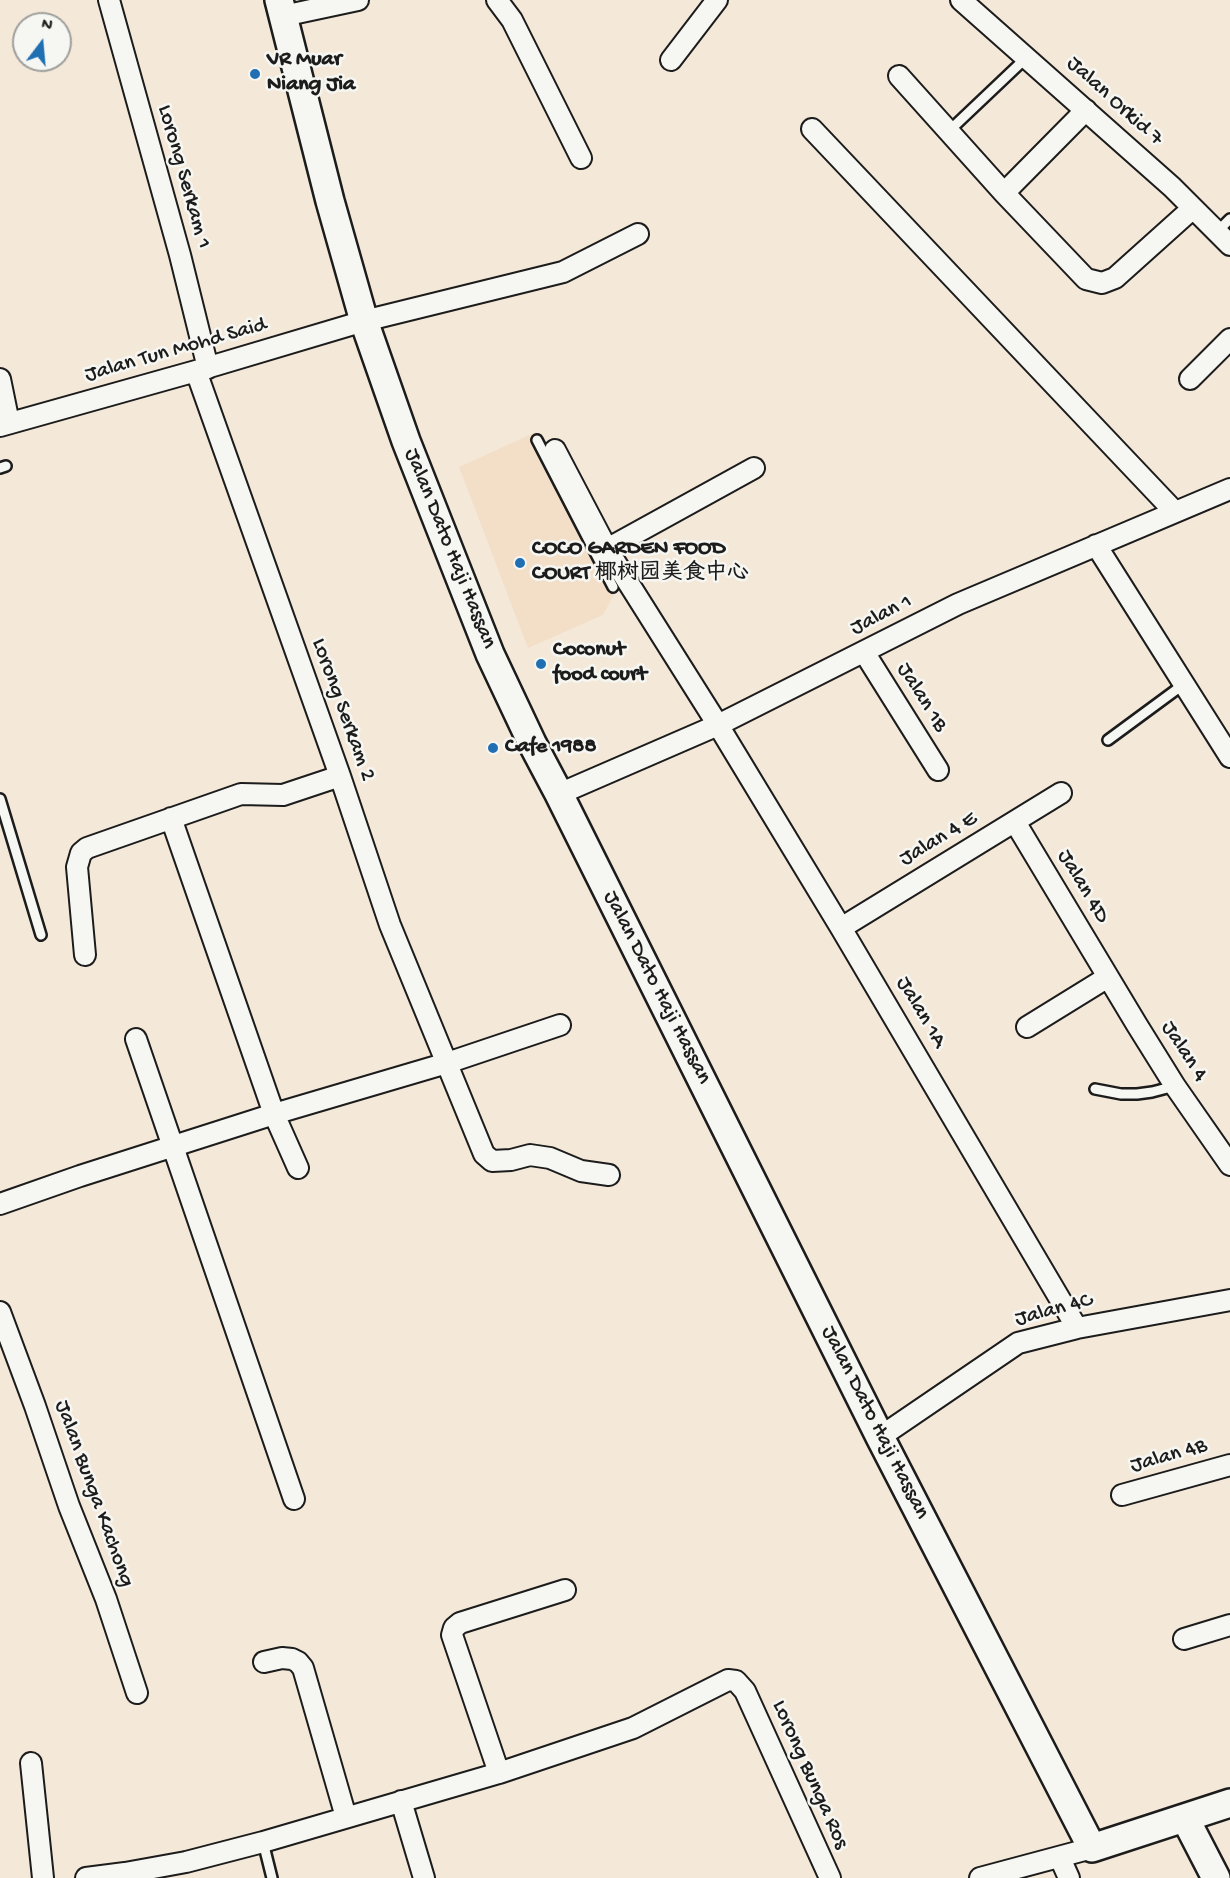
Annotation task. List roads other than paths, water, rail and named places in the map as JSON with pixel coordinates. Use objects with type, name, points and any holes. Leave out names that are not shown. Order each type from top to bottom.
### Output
[{"type":"street","name":"Lorong Serkam 1","points":[[109,0],[177,244],[202,369]]},
{"type":"street","points":[[281,8],[358,0]]},
{"type":"street","points":[[497,0],[512,20],[581,158]]},
{"type":"street","points":[[671,60],[717,0]]},
{"type":"street","name":"Jalan Orkid 7","points":[[961,0],[1193,208],[1226,232]]},
{"type":"street","name":"Jalan Dato Haji Hassan","points":[[281,8],[330,201],[364,321],[406,441],[490,654],[527,733],[880,1437],[1092,1848]]},
{"type":"street","points":[[899,76],[1004,193],[1086,279],[1102,283],[1115,279],[1193,208]]},
{"type":"street","points":[[1004,193],[1086,110]]},
{"type":"street","points":[[812,129],[1174,511]]},
{"type":"street","name":"Jalan Tun Mohd Said","points":[[4,424],[364,321],[563,272],[638,234]]},
{"type":"street","points":[[1190,379],[1230,339]]},
{"type":"street","name":"Lorong Serkam 2","points":[[202,369],[390,925],[484,1154],[492,1161],[511,1160],[530,1155],[550,1158],[581,1171],[609,1175]]},
{"type":"street","points":[[0,378],[4,424]]},
{"type":"street","name":"Jalan 1A","points":[[555,450],[569,489],[718,725],[841,928],[1077,1328]]},
{"type":"street","points":[[608,549],[754,468]]},
{"type":"street","name":"Jalan 1","points":[[559,794],[718,725],[958,604],[1230,489]]},
{"type":"street","points":[[1096,545],[1230,757]]},
{"type":"street","name":"Jalan 1B","points":[[864,652],[938,770]]},
{"type":"street","points":[[85,955],[77,867],[81,853],[87,848],[241,794],[283,795],[340,776]]},
{"type":"street","name":"Jalan 4 E","points":[[841,928],[1060,793]]},
{"type":"street","points":[[171,818],[274,1114],[298,1168]]},
{"type":"street","name":"Jalan 4D","points":[[1015,822],[1137,1025]]},
{"type":"street","points":[[1028,1027],[1108,977]]},
{"type":"street","points":[[0,1204],[274,1114],[447,1063],[560,1025]]},
{"type":"street","name":"Jalan 4","points":[[1137,1025],[1175,1086],[1230,1165]]},
{"type":"street","points":[[136,1039],[294,1499]]},
{"type":"street","name":"Jalan 4C","points":[[880,1437],[1018,1343],[1077,1328],[1230,1300]]},
{"type":"street","name":"Jalan Bunga Kachong","points":[[0,1312],[69,1506],[106,1599],[137,1693]]},
{"type":"street","name":"Jalan 4B","points":[[1122,1495],[1230,1465]]},
{"type":"street","points":[[86,1878],[124,1874],[186,1862],[263,1842],[499,1773],[452,1635],[454,1628],[460,1623],[565,1590]]},
{"type":"street","points":[[1184,1638],[1230,1625]]},
{"type":"street","points":[[264,1662],[282,1658],[292,1659],[303,1668],[346,1817]]},
{"type":"street","name":"Lorong Bunga Ros","points":[[499,1773],[633,1728],[728,1680],[736,1681],[745,1691],[830,1878]]},
{"type":"street","points":[[31,1763],[43,1878]]},
{"type":"street","points":[[401,1801],[424,1878]]},
{"type":"street","points":[[980,1878],[1060,1858],[1230,1803]]},
{"type":"street","points":[[1185,1818],[1216,1878]]},
{"type":"street","points":[[1060,1858],[1068,1878]]},
{"type":"lane","points":[[949,131],[1026,57]]},
{"type":"lane","points":[[537,440],[569,489],[613,587]]},
{"type":"lane","points":[[1108,740],[1184,684]]},
{"type":"lane","points":[[0,799],[5,835],[41,935]]},
{"type":"lane","points":[[1095,1089],[1121,1094],[1137,1094],[1175,1086]]},
{"type":"lane","points":[[263,1842],[272,1878]]},
{"type":"place","name":"VR Muar Niang Jia","points":[[255,74]]},
{"type":"place","name":"COCO GARDEN FOOD COURT 椰树园美食中心","points":[[520,563]]},
{"type":"place","name":"Coconut food court","points":[[541,664]]},
{"type":"place","name":"Cafe 1988","points":[[493,748]]}]
